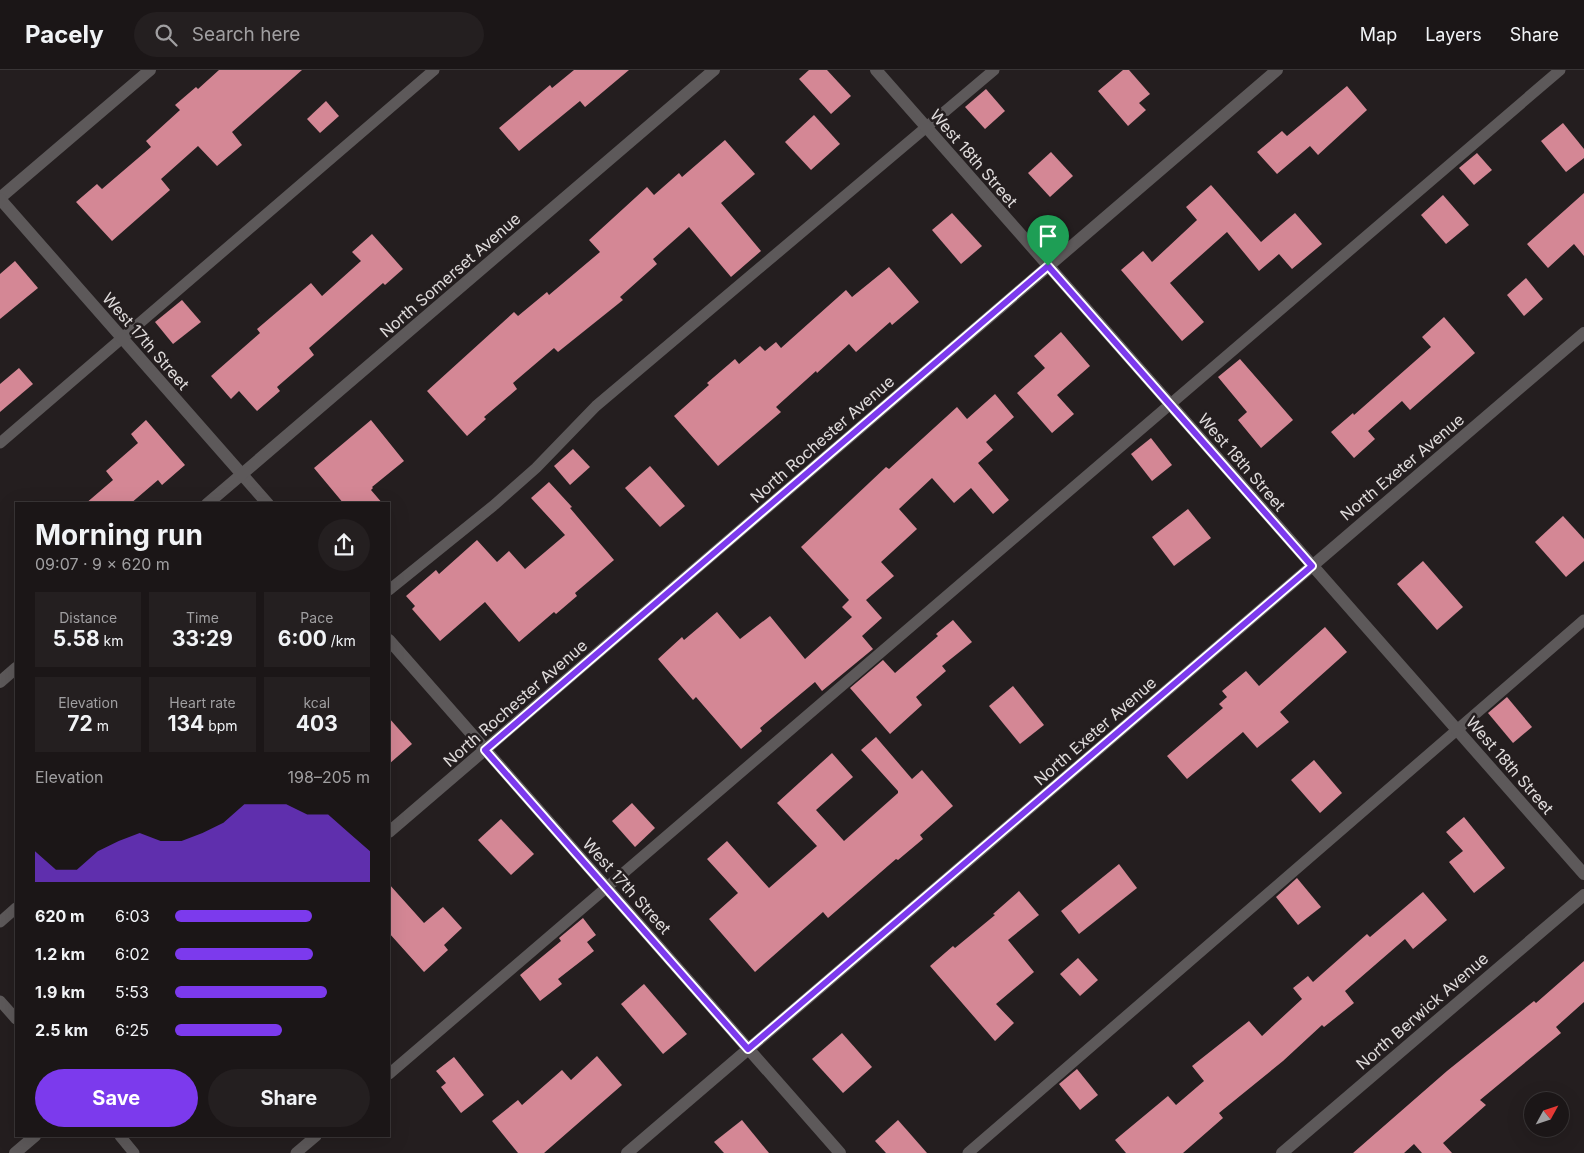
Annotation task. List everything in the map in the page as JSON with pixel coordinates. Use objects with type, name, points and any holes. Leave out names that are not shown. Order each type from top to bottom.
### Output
[{"type":"street","points":[[0,198],[150,70]]},
{"type":"street","name":"North Somerset Avenue","points":[[209,502],[714,70]]},
{"type":"street","name":"West 18th Street","points":[[876,70],[1584,874]]},
{"type":"street","name":"North Rochester Avenue","points":[[390,831],[1278,70]]},
{"type":"street","name":"West 17th Street","points":[[0,198],[266,502]]},
{"type":"street","name":"North Exeter Avenue","points":[[627,1153],[1584,333]]},
{"type":"street","name":"West 17th Street","points":[[390,641],[840,1153]]},
{"type":"street","points":[[0,682],[15,669]]},
{"type":"street","name":"North Berwick Avenue","points":[[1282,1153],[1584,895]]},
{"type":"street","points":[[15,1153],[34,1137]]},
{"type":"lane","points":[[0,444],[434,70]]},
{"type":"lane","points":[[390,589],[493,506],[529,474],[596,406],[994,70]]},
{"type":"lane","points":[[390,1073],[1560,70]]},
{"type":"lane","points":[[968,1153],[1584,620]]},
{"type":"lane","points":[[0,922],[15,909]]},
{"type":"lane","points":[[0,1001],[15,1018]]},
{"type":"lane","points":[[121,1137],[134,1153]]},
{"type":"lane","points":[[296,1153],[315,1137]]},
{"type":"building","points":[[219,70],[302,70],[232,132],[242,145],[217,166],[198,146],[161,179],[170,190],[112,241],[76,202],[97,184],[102,189],[151,147],[146,141],[180,110],[175,105],[196,87],[198,89]]},
{"type":"building","points":[[574,70],[629,70],[585,107],[580,101],[519,151],[499,128],[550,85],[552,88]]},
{"type":"building","points":[[809,70],[827,70],[851,96],[831,114],[799,79]]},
{"type":"building","points":[[1123,70],[1129,70],[1150,94],[1139,103],[1146,110],[1128,126],[1098,91]]},
{"type":"building","points":[[1347,86],[1367,110],[1318,155],[1310,146],[1277,174],[1257,152],[1282,131],[1287,136]]},
{"type":"building","points":[[986,89],[1005,111],[985,129],[965,107]]},
{"type":"building","points":[[326,101],[339,116],[320,133],[307,119]]},
{"type":"building","points":[[814,115],[840,144],[811,170],[785,142]]},
{"type":"building","points":[[1563,123],[1584,149],[1584,158],[1566,172],[1541,141]]},
{"type":"building","points":[[725,140],[755,174],[721,203],[761,251],[731,277],[689,227],[653,259],[657,264],[620,297],[623,300],[558,352],[554,348],[513,383],[517,389],[484,417],[486,419],[467,436],[427,391],[514,312],[518,316],[547,292],[549,295],[600,252],[589,240],[647,187],[654,195],[679,173],[682,177]]},
{"type":"building","points":[[1051,152],[1073,176],[1050,197],[1028,173]]},
{"type":"building","points":[[1477,153],[1492,170],[1474,185],[1459,168]]},
{"type":"building","points":[[1211,185],[1261,242],[1295,213],[1322,244],[1292,269],[1279,254],[1259,271],[1227,232],[1170,283],[1204,322],[1182,341],[1121,270],[1143,251],[1152,262],[1197,220],[1186,207]]},
{"type":"building","points":[[1584,193],[1584,256],[1574,244],[1548,268],[1527,244]]},
{"type":"building","points":[[1443,195],[1469,225],[1446,244],[1421,215]]},
{"type":"building","points":[[952,213],[982,246],[961,264],[932,230]]},
{"type":"building","points":[[372,234],[403,269],[385,285],[383,283],[309,348],[314,355],[277,387],[280,391],[257,411],[239,391],[231,399],[211,376],[260,333],[257,329],[311,283],[322,296],[361,261],[352,252]]},
{"type":"building","points":[[15,261],[38,288],[0,319],[0,274]]},
{"type":"building","points":[[889,267],[919,302],[892,325],[890,322],[856,352],[849,344],[776,407],[781,412],[718,466],[674,416],[709,385],[707,383],[735,359],[739,364],[760,346],[765,351],[776,342],[781,348],[846,290],[852,297]]},
{"type":"building","points":[[1526,278],[1543,299],[1524,316],[1507,295]]},
{"type":"building","points":[[182,300],[201,322],[173,344],[155,322]]},
{"type":"building","points":[[1444,317],[1475,353],[1410,410],[1402,401],[1368,431],[1375,439],[1354,458],[1331,432],[1353,413],[1354,415],[1431,347],[1422,337]]},
{"type":"building","points":[[1061,332],[1090,366],[1057,395],[1074,414],[1052,433],[1017,393],[1045,368],[1034,356]]},
{"type":"building","points":[[1240,359],[1293,420],[1261,448],[1238,420],[1247,412],[1218,377]]},
{"type":"building","points":[[19,368],[33,384],[0,412],[0,384]]},
{"type":"building","points":[[995,394],[1014,417],[986,442],[993,450],[978,463],[1009,500],[993,514],[971,488],[954,503],[932,478],[899,509],[917,529],[881,562],[894,576],[866,600],[882,618],[862,636],[873,649],[822,691],[815,682],[760,728],[762,731],[741,749],[696,697],[693,700],[658,659],[682,637],[684,640],[717,612],[740,639],[770,616],[805,659],[852,617],[842,607],[849,600],[801,547],[886,467],[889,469],[957,407],[967,419]]},
{"type":"building","points":[[146,420],[185,465],[162,485],[158,480],[132,502],[87,502],[113,480],[106,471],[138,443],[131,434]]},
{"type":"building","points":[[371,420],[404,461],[372,487],[371,490],[381,502],[342,502],[314,468]]},
{"type":"building","points":[[1151,438],[1172,465],[1152,481],[1131,454]]},
{"type":"building","points":[[573,449],[590,467],[570,485],[554,466]]},
{"type":"building","points":[[650,466],[685,506],[660,527],[625,488]]},
{"type":"building","points":[[549,482],[572,507],[570,508],[614,560],[575,593],[577,596],[556,614],[554,612],[519,642],[485,602],[440,641],[412,609],[415,606],[406,596],[436,570],[439,574],[477,540],[497,562],[509,551],[525,569],[565,535],[531,498]]},
{"type":"building","points":[[1188,509],[1211,538],[1174,566],[1152,537]]},
{"type":"building","points":[[1563,516],[1584,539],[1584,561],[1566,577],[1535,542]]},
{"type":"building","points":[[1423,561],[1463,607],[1437,630],[1397,584]]},
{"type":"building","points":[[953,620],[972,642],[942,666],[946,671],[916,697],[922,705],[890,734],[850,688],[883,660],[895,673],[938,636],[936,634]]},
{"type":"building","points":[[1325,627],[1347,652],[1280,712],[1289,722],[1257,748],[1243,732],[1187,779],[1167,756],[1223,708],[1219,704],[1227,697],[1222,691],[1246,671],[1259,686]]},
{"type":"building","points":[[1013,686],[1044,725],[1020,744],[989,706]]},
{"type":"building","points":[[1507,697],[1532,727],[1513,743],[1488,713]]},
{"type":"building","points":[[390,719],[412,744],[390,763]]},
{"type":"building","points":[[876,737],[912,779],[922,770],[953,806],[920,835],[923,839],[898,860],[896,859],[828,918],[823,912],[755,972],[709,919],[738,893],[707,859],[727,841],[769,888],[817,846],[777,803],[832,753],[853,777],[816,810],[844,841],[898,793],[861,750]]},
{"type":"building","points":[[1314,760],[1342,793],[1320,813],[1291,780]]},
{"type":"building","points":[[632,803],[655,828],[635,847],[612,821]]},
{"type":"building","points":[[1464,817],[1505,868],[1474,893],[1449,862],[1463,851],[1446,832]]},
{"type":"building","points":[[501,819],[534,854],[511,875],[478,840]]},
{"type":"building","points":[[1119,864],[1137,888],[1079,934],[1061,911]]},
{"type":"building","points":[[1297,878],[1321,907],[1298,925],[1276,897]]},
{"type":"building","points":[[390,885],[424,923],[443,907],[462,928],[444,945],[448,950],[424,972],[390,934]]},
{"type":"building","points":[[1019,891],[1039,915],[1008,940],[1034,972],[996,1004],[1014,1023],[995,1041],[930,966],[953,946],[955,948],[995,915],[993,914]]},
{"type":"building","points":[[1423,892],[1447,920],[1413,949],[1405,939],[1345,991],[1354,1003],[1324,1027],[1322,1025],[1283,1061],[1219,1113],[1223,1118],[1183,1153],[1126,1153],[1115,1140],[1168,1096],[1176,1105],[1204,1081],[1192,1066],[1249,1021],[1262,1036],[1302,999],[1293,988],[1308,976],[1313,982],[1367,934],[1370,937]]},
{"type":"building","points":[[583,918],[596,935],[587,942],[594,951],[558,979],[562,984],[540,1001],[520,975],[561,941],[559,938]]},
{"type":"building","points":[[1078,958],[1098,980],[1080,996],[1060,974]]},
{"type":"building","points":[[1584,961],[1584,1002],[1556,1027],[1561,1033],[1480,1100],[1486,1105],[1443,1143],[1452,1153],[1422,1153],[1414,1144],[1404,1153],[1353,1153],[1447,1071],[1534,1001],[1536,1003]]},
{"type":"building","points":[[644,984],[687,1034],[663,1054],[621,1004]]},
{"type":"building","points":[[842,1033],[872,1067],[843,1093],[812,1059]]},
{"type":"building","points":[[597,1056],[622,1085],[544,1153],[518,1153],[492,1121],[518,1100],[522,1105],[562,1070],[571,1080]]},
{"type":"building","points":[[454,1057],[484,1095],[461,1113],[441,1087],[446,1083],[436,1071]]},
{"type":"building","points":[[1077,1069],[1098,1095],[1080,1110],[1059,1084]]},
{"type":"building","points":[[742,1120],[769,1153],[724,1153],[714,1142]]},
{"type":"building","points":[[898,1120],[927,1153],[886,1153],[875,1141]]},
{"type":"route","points":[[1048,266],[1312,566],[748,1049],[485,750],[1048,266]]}]
